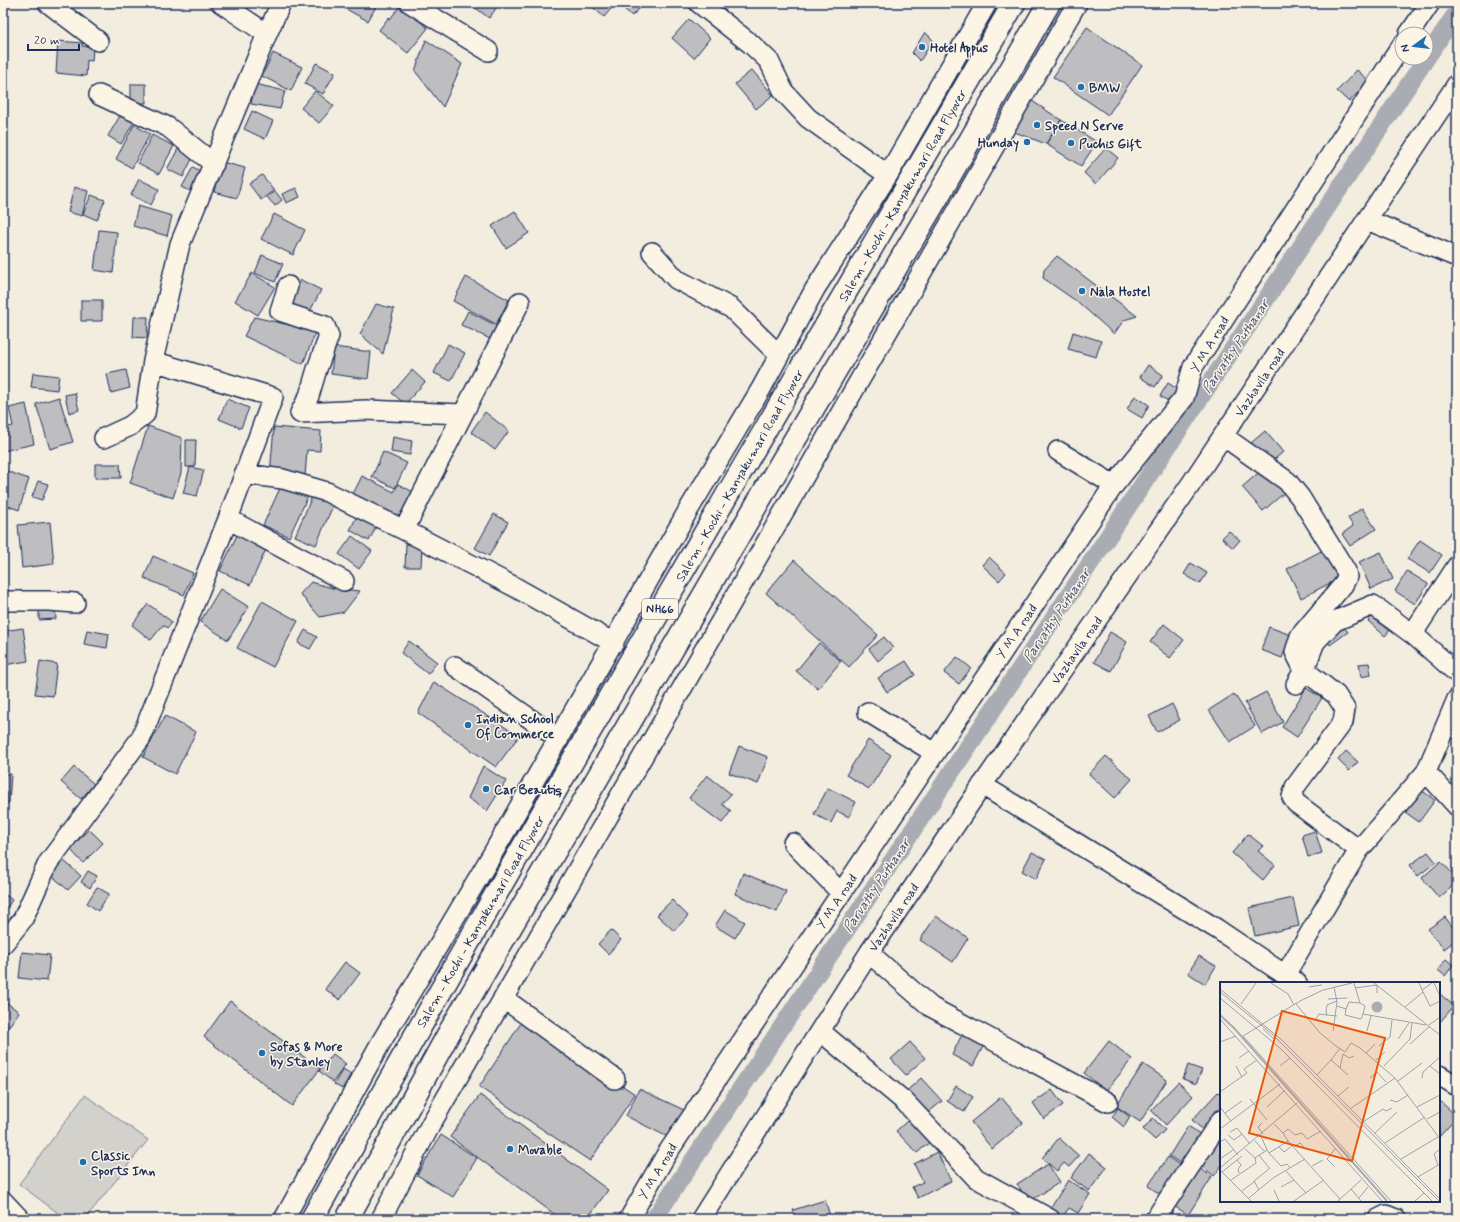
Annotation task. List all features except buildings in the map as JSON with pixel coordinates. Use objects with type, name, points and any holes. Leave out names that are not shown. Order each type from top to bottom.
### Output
[{"type":"highway","name":"Salem - Kochi - Kanyakumari Road Flyover","points":[[312,1219],[422,1020],[1014,3]]},
{"type":"highway","name":"NH66","points":[[347,1219],[449,1034],[937,198],[1049,3]]},
{"type":"street","points":[[48,3],[98,41]]},
{"type":"street","points":[[221,3],[267,34]]},
{"type":"street","points":[[104,438],[130,426],[145,414],[153,361],[180,244],[267,34],[282,3]]},
{"type":"street","points":[[410,3],[488,51]]},
{"type":"street","points":[[284,1219],[380,1044],[559,739],[689,509],[761,389],[815,289],[888,175],[987,3]]},
{"type":"street","points":[[381,1219],[431,1124],[503,998],[1077,3]]},
{"type":"street","points":[[1414,26],[1430,3]]},
{"type":"street","points":[[703,4],[769,61],[784,92],[808,118],[888,175]]},
{"type":"street","name":"Y M A road","points":[[629,1219],[666,1155],[1114,486],[1184,398],[1193,367],[1394,57]]},
{"type":"street","name":"Vazhavila road","points":[[702,1219],[869,953],[982,785],[1223,436],[1457,84]]},
{"type":"street","points":[[99,95],[168,127],[214,164]]},
{"type":"street","points":[[1368,220],[1457,257]]},
{"type":"street","points":[[652,252],[676,278],[731,308],[779,355]]},
{"type":"street","points":[[288,286],[280,311],[325,326],[329,336],[309,396],[300,413]]},
{"type":"street","points":[[404,530],[520,302]]},
{"type":"street","points":[[153,361],[273,397],[300,413],[366,410],[462,414]]},
{"type":"street","points":[[3,944],[23,919],[48,864],[141,738],[228,519],[273,397]]},
{"type":"street","points":[[1223,436],[1287,481],[1300,497],[1346,571],[1347,577],[1344,585],[1300,636],[1295,652],[1300,677]]},
{"type":"street","points":[[1058,451],[1114,486]]},
{"type":"street","points":[[244,474],[284,479],[328,492],[513,586],[614,643]]},
{"type":"street","points":[[228,519],[344,581]]},
{"type":"street","points":[[1415,636],[1417,627],[1457,566]]},
{"type":"street","points":[[3,601],[49,601],[75,603]]},
{"type":"street","points":[[1300,677],[1315,642],[1335,621],[1373,605],[1415,636],[1457,673]]},
{"type":"street","points":[[455,666],[559,739]]},
{"type":"street","points":[[1300,677],[1336,695],[1345,709],[1343,722],[1339,729],[1295,787],[1292,797],[1296,804],[1360,850]]},
{"type":"street","points":[[982,785],[1217,930],[1291,979],[1360,850],[1426,772],[1456,704]]},
{"type":"street","points":[[868,712],[935,753]]},
{"type":"street","points":[[1426,772],[1457,806]]},
{"type":"street","points":[[793,843],[841,893]]},
{"type":"street","points":[[869,953],[931,1007],[1108,1102]]},
{"type":"street","points":[[503,998],[615,1080]]},
{"type":"street","points":[[820,1031],[908,1105],[976,1178],[1050,1219]]},
{"type":"street","points":[[1440,1076],[1457,1085]]},
{"type":"street","points":[[1154,1219],[1220,1121]]},
{"type":"street","points":[[3,1201],[20,1219]]},
{"type":"street","points":[[1378,1219],[1386,1215],[1396,1219]]},
{"type":"shaded area","name":"Classic Sports Inn","points":[[85,1095],[148,1140],[85,1219],[66,1219],[19,1184]]},
{"type":"waterway","name":"Parvathy Puthanar","points":[[654,1219],[1457,12]]},
{"type":"place","name":"Hotel Appus","points":[[922,47]]},
{"type":"place","name":"BMW","points":[[1081,87]]},
{"type":"place","name":"Speed N Serve","points":[[1037,125]]},
{"type":"place","name":"Hunday","points":[[1027,142]]},
{"type":"place","name":"Puchis Gift","points":[[1071,143]]},
{"type":"place","name":"Nala Hostel","points":[[1082,291]]},
{"type":"place","name":"Indian School Of Commerce","points":[[468,725]]},
{"type":"place","name":"Car Beautiq","points":[[486,789]]},
{"type":"place","name":"Sofas & More by Stanley","points":[[262,1053]]},
{"type":"place","name":"Movable","points":[[510,1149]]},
{"type":"place","name":"Classic Sports Inn","points":[[83,1162]]}]
